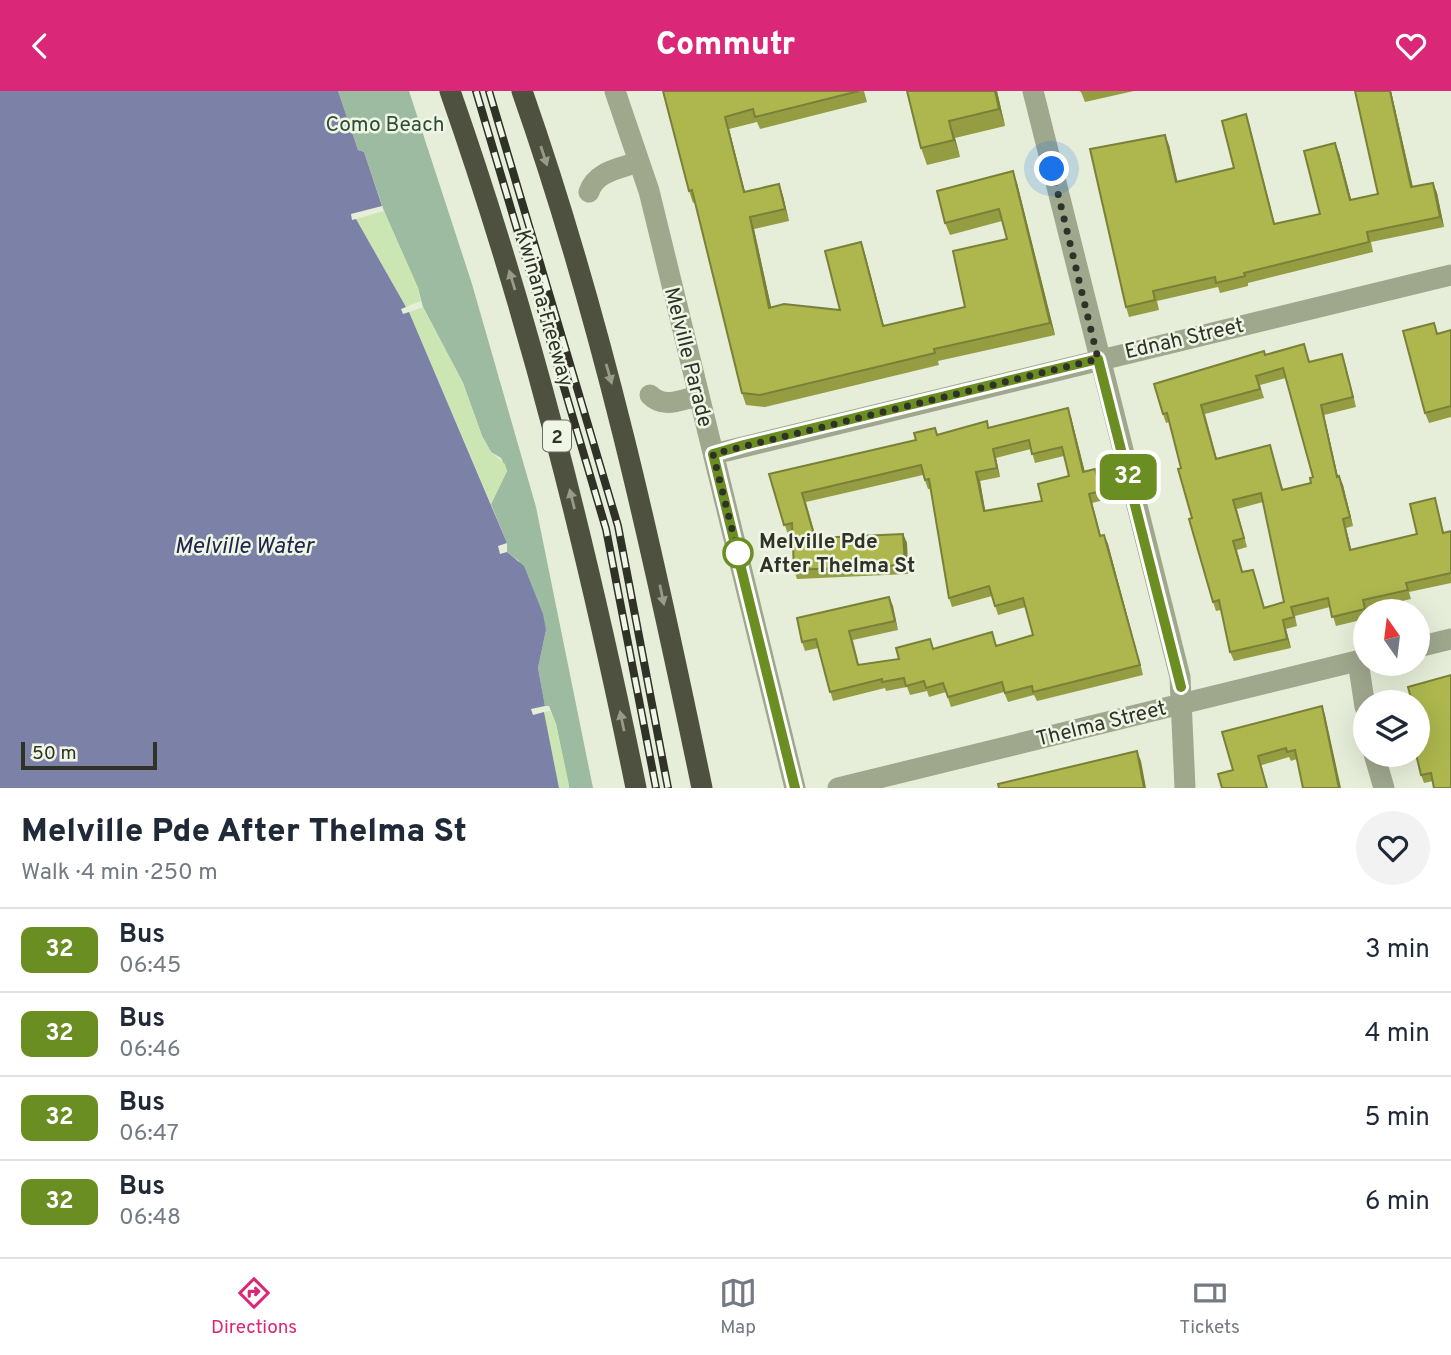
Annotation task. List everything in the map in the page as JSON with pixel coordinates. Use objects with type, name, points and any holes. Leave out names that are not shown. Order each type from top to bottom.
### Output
[{"type":"highway","name":"Kwinana Freeway","points":[[450,91],[489,205],[553,421],[611,665],[636,788]]},
{"type":"highway","name":"Kwinana Freeway","points":[[522,91],[582,277],[618,404],[702,788]]},
{"type":"street","name":"Melville Parade","points":[[615,91],[649,191],[795,788]]},
{"type":"street","points":[[1033,91],[1098,359],[1180,677],[1185,788]]},
{"type":"street","points":[[589,191],[593,181],[601,174],[638,162]]},
{"type":"street","name":"Ednah Street","points":[[713,454],[1451,275]]},
{"type":"street","points":[[649,395],[657,402],[667,404],[698,396]]},
{"type":"street","points":[[1430,644],[1451,639]]},
{"type":"street","name":"Thelma Street","points":[[838,788],[1353,662]]},
{"type":"street","points":[[1378,767],[1384,788]]},
{"type":"green space","name":"Como Beach","points":[[338,91],[409,91],[472,284],[536,507],[593,788],[569,788],[556,724],[549,706],[545,706],[538,668],[546,630],[519,561],[507,552],[507,543],[491,504],[507,471],[501,458],[491,452],[482,436],[463,383],[423,307],[418,288],[384,211],[364,152],[358,150]]},
{"type":"sand","points":[[384,211],[418,288],[421,301],[406,307],[356,219]]},
{"type":"sand","points":[[423,307],[463,383],[482,436],[491,452],[505,464],[507,471],[491,504],[409,312]]},
{"type":"sand","points":[[550,711],[556,724],[569,785],[567,788],[559,788],[544,712]]},
{"type":"water","name":"Melville Water","points":[[0,91],[338,91],[358,150],[364,152],[382,206],[351,214],[352,220],[356,219],[406,307],[401,309],[403,314],[409,312],[507,543],[498,546],[500,554],[507,552],[524,566],[543,614],[546,630],[538,668],[545,706],[531,709],[533,715],[544,712],[559,788],[0,788]]},
{"type":"building","points":[[663,91],[859,91],[755,117],[753,109],[725,117],[744,192],[779,184],[785,209],[750,217],[769,308],[784,304],[840,310],[825,251],[861,242],[883,326],[965,307],[953,251],[1007,239],[999,209],[945,223],[937,191],[1013,171],[1050,323],[934,349],[935,353],[760,395],[742,393],[692,190],[689,191]]},
{"type":"building","points":[[907,91],[995,91],[999,109],[949,121],[954,140],[921,148]]},
{"type":"building","points":[[1355,91],[1390,91],[1411,187],[1433,183],[1440,217],[1367,232],[1369,242],[1244,273],[1245,276],[1216,283],[1215,277],[1153,291],[1155,300],[1126,307],[1090,149],[1165,135],[1176,182],[1234,168],[1222,121],[1246,114],[1274,224],[1320,214],[1304,151],[1335,143],[1350,200],[1378,194]]},
{"type":"building","points":[[1434,323],[1437,334],[1451,330],[1451,406],[1425,413],[1403,331]]},
{"type":"building","points":[[1304,344],[1309,362],[1342,354],[1353,397],[1321,405],[1337,477],[1339,476],[1350,517],[1343,519],[1350,550],[1417,534],[1410,504],[1435,498],[1443,533],[1451,531],[1451,573],[1406,583],[1408,590],[1368,599],[1353,599],[1353,612],[1332,617],[1328,598],[1291,607],[1294,617],[1283,620],[1287,639],[1230,652],[1219,600],[1213,602],[1189,519],[1192,518],[1178,469],[1181,468],[1167,413],[1163,414],[1154,384],[1264,351],[1265,355]],"holes":[[[1283,368],[1313,477],[1310,478],[1311,483],[1282,490],[1270,445],[1216,459],[1201,405],[1260,389],[1256,376]],[[1261,493],[1284,602],[1264,608],[1253,570],[1242,572],[1233,541],[1244,538],[1233,500]]]},
{"type":"building","points":[[1068,408],[1083,472],[1095,469],[1101,491],[1089,494],[1100,536],[1104,535],[1140,665],[1033,692],[1032,686],[1005,693],[1002,682],[948,697],[943,683],[926,688],[924,681],[906,686],[904,678],[882,682],[882,679],[830,692],[816,639],[802,642],[797,618],[889,597],[895,621],[849,631],[858,665],[899,659],[896,648],[930,639],[933,649],[992,632],[996,646],[1033,635],[1023,598],[995,606],[989,586],[949,598],[929,479],[925,480],[921,465],[802,493],[815,538],[903,534],[905,565],[794,570],[792,523],[784,525],[769,474],[916,440],[914,433],[935,428],[937,435],[987,421],[988,428]],"holes":[[[1029,440],[1032,454],[1062,447],[1069,476],[1038,484],[1042,501],[984,511],[976,472],[997,468],[993,449]]]},
{"type":"building","points":[[1451,675],[1451,788],[1434,788],[1431,773],[1421,775],[1419,767],[1430,767],[1430,690],[1409,690],[1408,687]]},
{"type":"building","points":[[1322,706],[1339,788],[1303,788],[1295,750],[1287,752],[1286,748],[1258,756],[1267,788],[1222,788],[1218,774],[1233,770],[1222,732]]},
{"type":"building","points":[[1137,751],[1144,788],[999,788],[998,784]]},
{"type":"railway","points":[[476,91],[606,529],[656,788]]},
{"type":"railway","points":[[489,91],[618,526],[668,788]]},
{"type":"bus line","name":"32","points":[[795,788],[713,454],[744,445],[1098,359],[1181,687]]},
{"type":"place","name":"Melville Pde After Thelma St","points":[[738,553]]},
{"type":"route","points":[[738,553],[713,454],[1098,359],[1052,169]]}]
